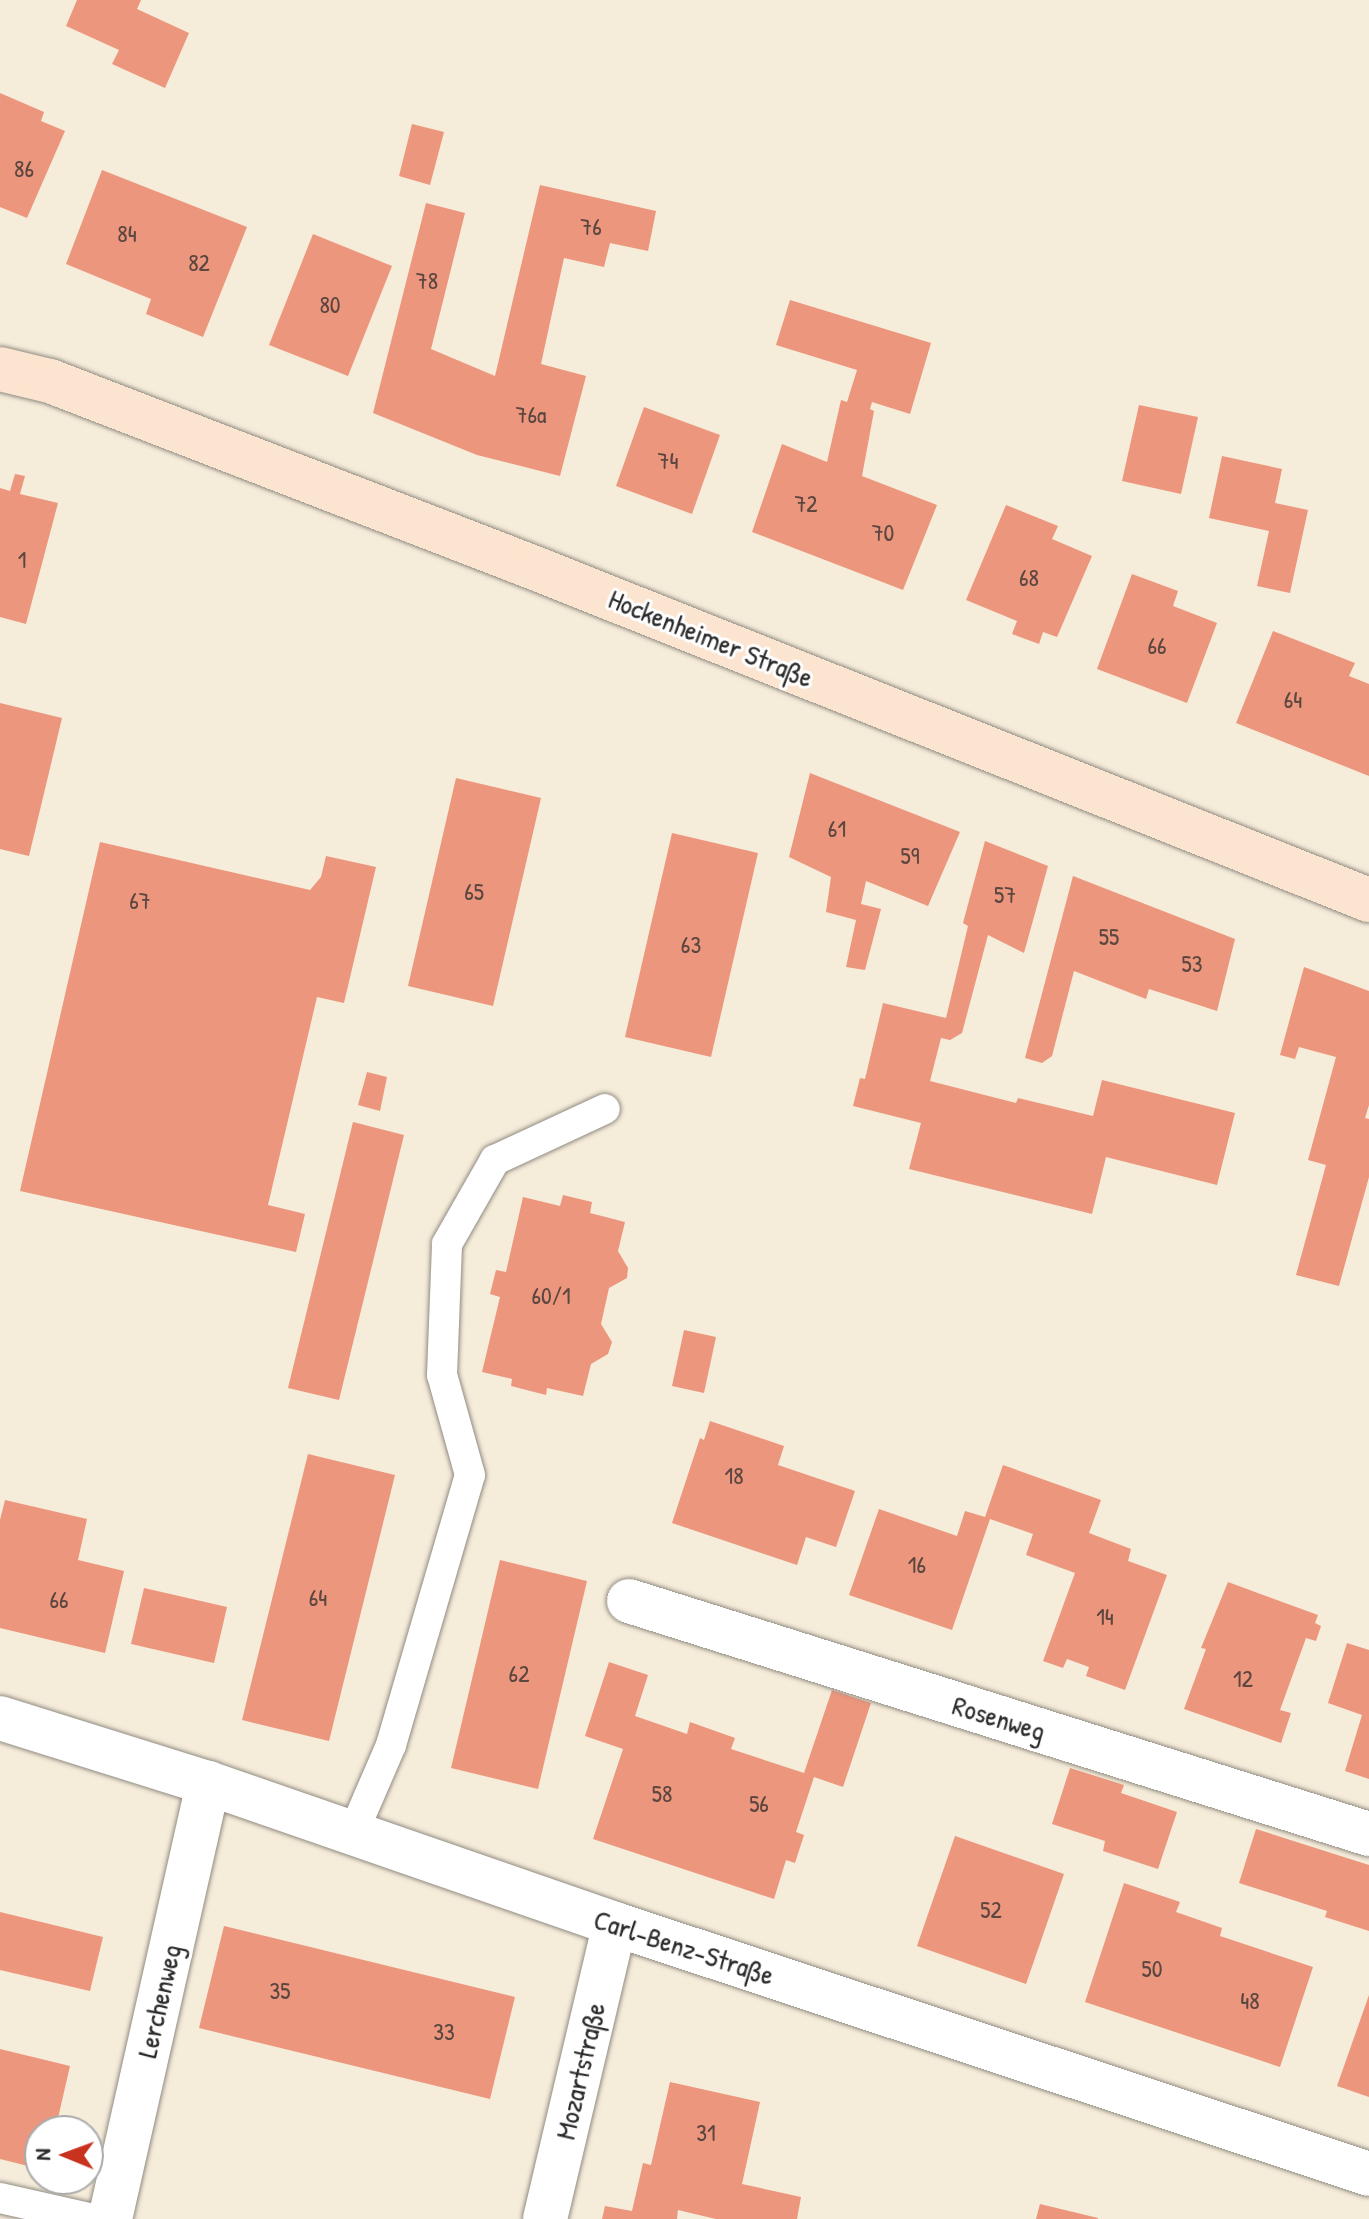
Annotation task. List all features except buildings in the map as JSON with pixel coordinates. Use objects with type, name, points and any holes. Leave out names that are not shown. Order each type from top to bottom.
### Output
[{"type":"street","name":"Hockenheimer Straße","points":[[0,350],[50,381]]},
{"type":"street","name":"Hockenheimer Straße","points":[[0,369],[50,381],[532,567],[1369,900]]},
{"type":"street","name":"Rosenweg","points":[[629,1601],[1369,1834]]},
{"type":"street","name":"Carl-Benz-Straße","points":[[0,1718],[208,1783],[615,1924],[1369,2174]]},
{"type":"street","name":"Lerchenweg","points":[[110,2219],[208,1783]]},
{"type":"street","name":"Mozartstraße","points":[[545,2219],[615,1924]]},
{"type":"lane","points":[[353,1833],[391,1745],[470,1475],[442,1375],[447,1244],[495,1160],[605,1109]]},
{"type":"lane","points":[[0,2198],[93,2219]]}]
